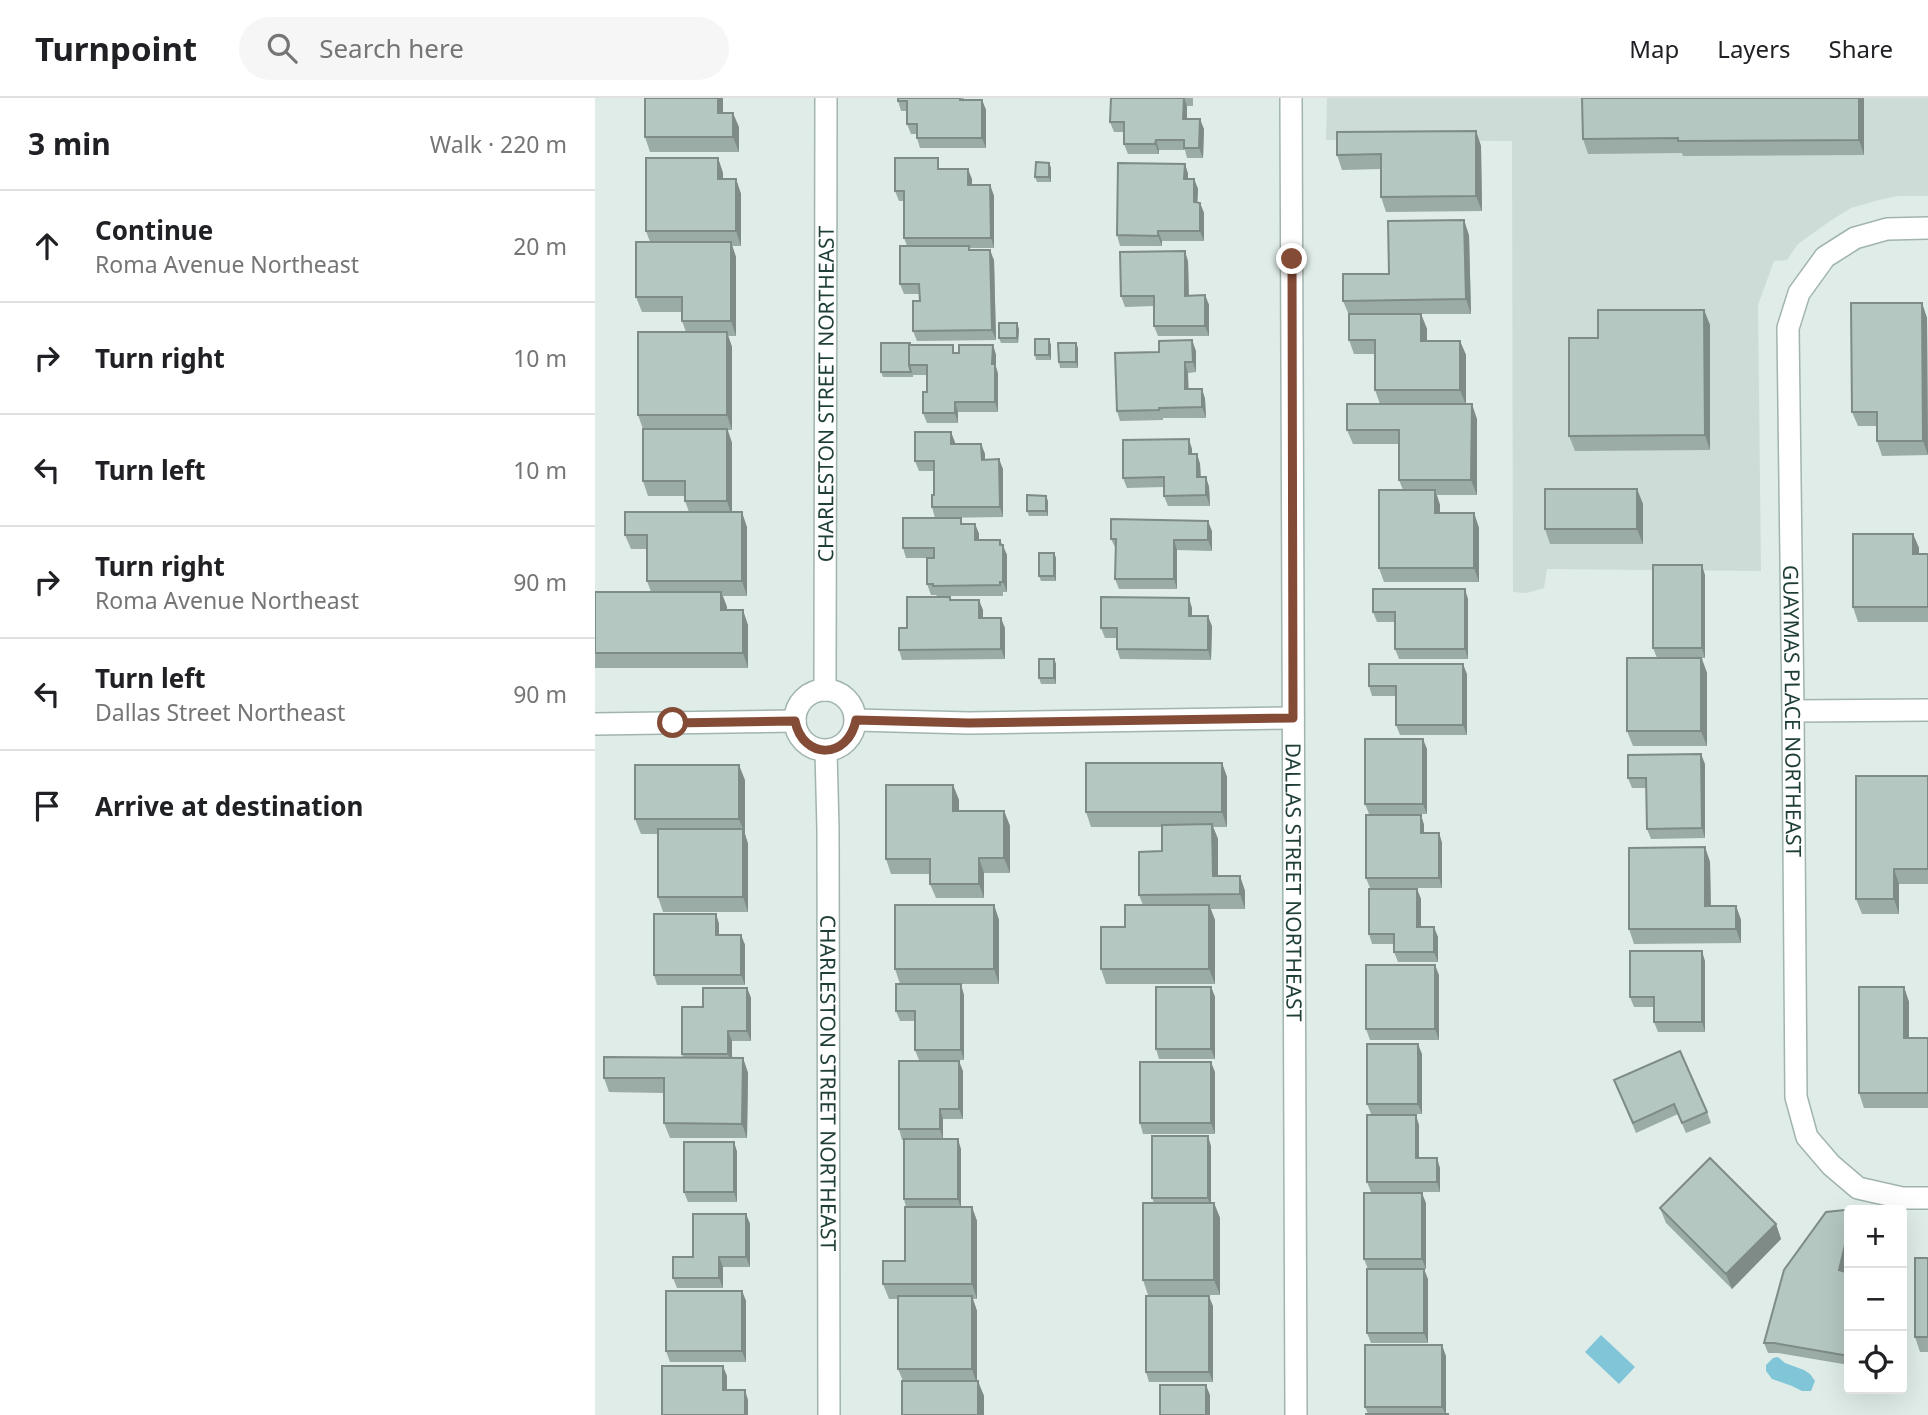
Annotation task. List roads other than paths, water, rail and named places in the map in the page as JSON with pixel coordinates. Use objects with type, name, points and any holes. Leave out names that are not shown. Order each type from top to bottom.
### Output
[{"type":"street","name":"CHARLESTON STREET NORTHEAST","points":[[825,690],[826,98]]},
{"type":"street","name":"DALLAS STREET NORTHEAST","points":[[1291,98],[1296,1415]]},
{"type":"street","name":"GUAYMAS PLACE NORTHEAST","points":[[1928,228],[1887,229],[1855,239],[1825,257],[1799,293],[1789,328],[1796,1097],[1807,1137],[1831,1165],[1859,1188],[1902,1198],[1928,1198]]},
{"type":"street","points":[[825,690],[843,696],[854,711],[856,720],[850,738],[835,749],[825,751],[808,745],[797,730],[795,721],[801,703],[807,697],[825,690]]},
{"type":"street","points":[[1793,711],[1928,710]]},
{"type":"street","points":[[856,720],[969,723],[1293,718]]},
{"type":"street","points":[[595,724],[795,721]]},
{"type":"street","name":"CHARLESTON STREET NORTHEAST","points":[[825,751],[828,829],[829,1415]]},
{"type":"water","points":[[1601,1335],[1635,1367],[1619,1384],[1585,1352]]},
{"type":"water","points":[[1778,1357],[1810,1374],[1815,1381],[1811,1391],[1802,1391],[1772,1379],[1766,1371],[1766,1365]]}]
